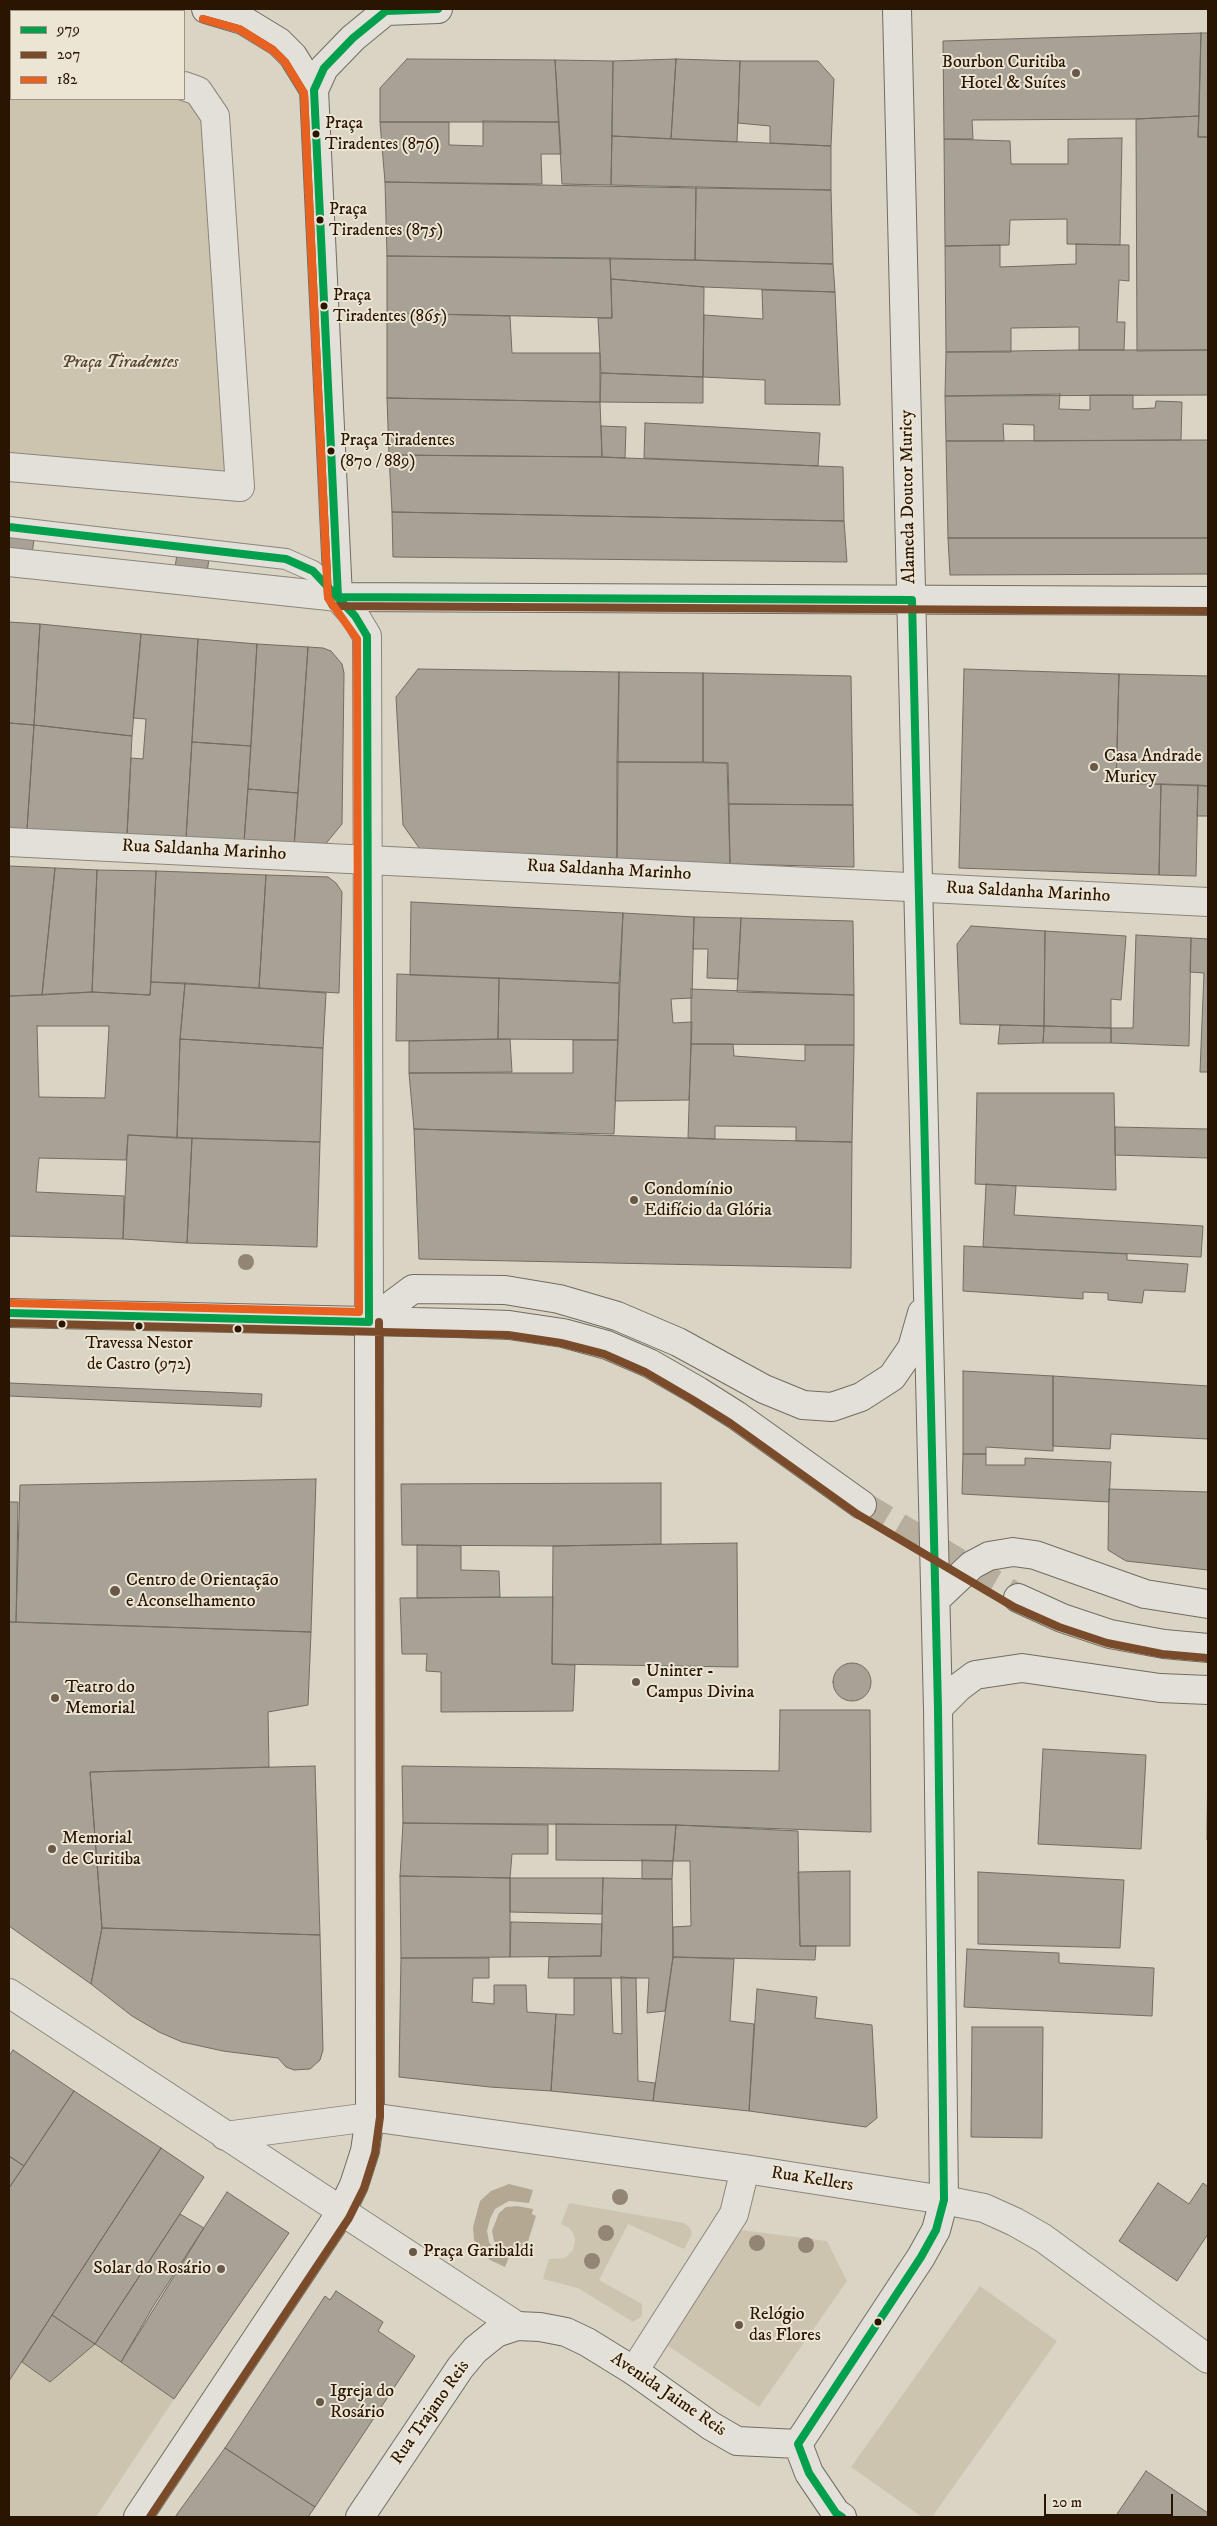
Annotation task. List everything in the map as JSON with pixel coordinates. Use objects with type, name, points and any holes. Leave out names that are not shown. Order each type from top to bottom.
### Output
[{"type":"street","points":[[206,9],[243,20],[279,42],[293,56],[314,90]]},
{"type":"street","points":[[138,2517],[341,2212],[354,2186],[365,2151],[370,2117],[367,636],[355,616],[338,597],[314,90],[324,68],[353,38],[386,10],[438,9]]},
{"type":"street","name":"Alameda Doutor Muricy","points":[[798,2444],[921,2257],[936,2230],[944,2200],[936,1599],[897,9]]},
{"type":"street","points":[[9,467],[240,487],[216,116],[198,91],[185,86]]},
{"type":"street","points":[[9,562],[338,597],[1208,601]]},
{"type":"street","name":"Rua Saldanha Marinho","points":[[9,842],[1208,902]]},
{"type":"street","points":[[369,1322],[413,1289],[505,1290],[559,1299],[617,1316],[678,1342],[764,1389],[795,1402],[832,1407],[861,1397],[892,1377],[912,1348],[928,1290]]},
{"type":"street","points":[[9,1313],[510,1325],[563,1333],[607,1345],[649,1363],[728,1410],[862,1505]]},
{"type":"street","points":[[936,1599],[972,1565],[989,1556],[1013,1552],[1035,1555],[1145,1594],[1208,1604]]},
{"type":"street","points":[[1018,1598],[1062,1618],[1110,1634],[1164,1644],[1208,1648]]},
{"type":"street","points":[[938,1708],[959,1687],[976,1674],[1022,1668],[1160,1688],[1208,1690]]},
{"type":"street","points":[[9,1993],[517,2326]]},
{"type":"street","name":"Rua Kellers","points":[[225,2136],[370,2117],[745,2169],[984,2208],[1015,2222],[1043,2238],[1208,2360]]},
{"type":"street","points":[[634,2371],[734,2214],[745,2169]]},
{"type":"street","name":"Avenida Jaime Reis","points":[[517,2326],[540,2326],[566,2332],[587,2342],[634,2371],[711,2426],[737,2441],[798,2444]]},
{"type":"street","name":"Rua Trajano Reis","points":[[360,2517],[460,2368],[475,2350],[496,2333],[517,2326]]},
{"type":"street","points":[[798,2444],[809,2473],[836,2513],[842,2517]]},
{"type":"lane","points":[[9,527],[286,559],[313,570],[338,597]]},
{"type":"green space","name":"Praça Tiradentes","points":[[9,56],[10,100],[185,100],[198,91],[240,487],[9,467]]},
{"type":"green space","points":[[569,2203],[684,2223],[690,2228],[692,2234],[684,2249],[628,2224],[599,2280],[642,2304],[642,2316],[633,2322],[578,2288],[543,2279],[549,2259],[565,2258],[573,2250],[575,2239],[573,2233],[569,2228],[561,2224]]},
{"type":"green space","points":[[741,2230],[827,2241],[847,2281],[759,2407],[667,2345]]},
{"type":"green space","points":[[980,2286],[1057,2341],[932,2517],[922,2517],[851,2467]]},
{"type":"green space","points":[[95,2344],[174,2399],[96,2517],[9,2517],[9,2381],[22,2362],[50,2382]]},
{"type":"shaded area","points":[[509,2184],[533,2190],[529,2203],[509,2201],[495,2209],[487,2231],[489,2242],[495,2251],[503,2256],[504,2253],[494,2241],[492,2231],[499,2213],[506,2207],[517,2206],[533,2209],[532,2214],[536,2216],[524,2254],[518,2251],[516,2256],[510,2255],[505,2267],[490,2260],[479,2249],[474,2240],[473,2227],[480,2201],[491,2191]]},
{"type":"building","points":[[1201,33],[1199,116],[1136,119],[972,120],[973,139],[944,139],[943,41]]},
{"type":"building","points":[[1201,33],[1208,33],[1208,137],[1198,137]]},
{"type":"building","points":[[407,59],[555,60],[559,122],[380,122],[380,88]]},
{"type":"building","points":[[676,59],[671,139],[612,136],[613,61]]},
{"type":"building","points":[[676,59],[740,61],[737,142],[671,139]]},
{"type":"building","points":[[555,60],[613,61],[611,185],[562,184]]},
{"type":"building","points":[[740,61],[818,61],[834,79],[831,146],[770,143],[770,126],[738,123]]},
{"type":"building","points":[[1199,116],[1198,137],[1208,137],[1208,350],[1137,351],[1136,119]]},
{"type":"building","points":[[483,121],[559,122],[561,154],[541,154],[542,184],[385,182],[380,122],[449,122],[449,145],[483,146]]},
{"type":"building","points":[[612,136],[831,146],[831,190],[611,185]]},
{"type":"building","points":[[1122,138],[1120,245],[1067,244],[1067,219],[1010,220],[1009,245],[945,246],[944,139],[1010,141],[1011,164],[1068,164],[1068,139]]},
{"type":"building","points":[[385,182],[696,188],[695,260],[387,256]]},
{"type":"building","points":[[696,188],[831,190],[833,264],[695,260]]},
{"type":"building","points":[[1076,244],[1129,245],[1129,281],[1119,280],[1117,322],[1125,322],[1124,350],[1079,350],[1079,327],[1011,328],[1011,352],[946,352],[945,246],[1000,245],[1000,267],[1076,264]]},
{"type":"building","points":[[387,256],[610,258],[612,318],[387,313]]},
{"type":"building","points":[[610,258],[833,264],[835,292],[704,287],[611,279]]},
{"type":"building","points":[[611,279],[704,287],[703,377],[601,373],[598,318],[612,318]]},
{"type":"building","points":[[762,290],[835,292],[840,405],[765,404],[765,380],[703,377],[704,315],[763,319]]},
{"type":"building","points":[[387,313],[510,316],[512,353],[600,353],[600,402],[387,398]]},
{"type":"building","points":[[1208,350],[1208,395],[945,396],[946,352]]},
{"type":"building","points":[[601,373],[703,377],[703,403],[600,402]]},
{"type":"building","points":[[1060,394],[1059,409],[1090,410],[1090,395],[1133,395],[1133,409],[1155,408],[1156,401],[1182,402],[1181,440],[1034,441],[1034,425],[1003,424],[1004,441],[946,441],[945,396]]},
{"type":"building","points":[[387,398],[600,402],[602,457],[389,455]]},
{"type":"building","points":[[645,423],[820,433],[818,466],[644,458]]},
{"type":"building","points":[[601,426],[626,427],[625,458],[602,457]]},
{"type":"building","points":[[1208,440],[1208,538],[948,538],[946,441]]},
{"type":"building","points":[[389,455],[602,457],[843,467],[844,521],[392,512]]},
{"type":"building","points":[[392,512],[844,521],[847,562],[393,557]]},
{"type":"building","points":[[9,529],[35,532],[31,561],[9,559]]},
{"type":"building","points":[[948,538],[1208,538],[1208,574],[950,575]]},
{"type":"building","points":[[178,547],[210,551],[206,580],[174,575]]},
{"type":"building","points":[[9,622],[40,624],[34,725],[9,723]]},
{"type":"building","points":[[40,624],[141,634],[132,736],[34,725]]},
{"type":"building","points":[[141,634],[198,639],[186,838],[127,835],[131,758],[143,759],[146,719],[133,718]]},
{"type":"building","points":[[198,639],[257,644],[251,746],[192,742]]},
{"type":"building","points":[[257,644],[308,647],[298,793],[248,789]]},
{"type":"building","points":[[308,647],[323,648],[331,651],[342,664],[344,673],[342,824],[323,847],[294,847]]},
{"type":"building","points":[[418,669],[619,672],[617,859],[422,852],[403,825],[396,697]]},
{"type":"building","points":[[964,669],[1119,674],[1116,783],[1161,784],[1159,875],[959,868]]},
{"type":"building","points":[[619,672],[703,673],[703,762],[617,762]]},
{"type":"building","points":[[703,673],[851,676],[853,805],[729,804],[728,763],[703,762]]},
{"type":"building","points":[[1119,674],[1208,676],[1208,786],[1116,783]]},
{"type":"building","points":[[9,723],[34,725],[27,829],[9,828]]},
{"type":"building","points":[[34,725],[132,736],[127,835],[27,829]]},
{"type":"building","points":[[192,742],[251,746],[244,842],[186,838]]},
{"type":"building","points":[[617,762],[727,763],[730,864],[617,859]]},
{"type":"building","points":[[1161,784],[1198,785],[1196,876],[1159,875]]},
{"type":"building","points":[[1198,785],[1208,786],[1208,816],[1197,816]]},
{"type":"building","points":[[248,789],[298,793],[294,847],[244,842]]},
{"type":"building","points":[[729,804],[853,805],[854,867],[730,864]]},
{"type":"building","points":[[9,866],[55,868],[42,995],[9,996]]},
{"type":"building","points":[[55,868],[97,870],[92,992],[42,995]]},
{"type":"building","points":[[97,870],[156,871],[150,995],[92,992]]},
{"type":"building","points":[[156,871],[266,875],[259,988],[151,982]]},
{"type":"building","points":[[266,875],[328,877],[336,883],[342,892],[339,993],[259,988]]},
{"type":"building","points":[[411,902],[623,913],[619,983],[410,975]]},
{"type":"building","points":[[623,913],[694,917],[692,998],[671,999],[673,1023],[692,1022],[689,1100],[615,1101]]},
{"type":"building","points":[[694,917],[741,918],[738,979],[707,978],[708,949],[693,949]]},
{"type":"building","points":[[741,918],[853,921],[854,995],[737,992]]},
{"type":"building","points":[[971,926],[1045,931],[1044,1026],[960,1024],[957,944]]},
{"type":"building","points":[[1045,931],[1126,936],[1121,1000],[1111,999],[1111,1028],[1044,1026]]},
{"type":"building","points":[[1136,935],[1191,938],[1189,1046],[1111,1043],[1111,1028],[1133,1028]]},
{"type":"building","points":[[1191,938],[1208,939],[1208,1072],[1200,1072],[1204,973],[1190,972]]},
{"type":"building","points":[[397,974],[499,978],[498,1039],[396,1041]]},
{"type":"building","points":[[499,978],[619,983],[618,1040],[498,1039]]},
{"type":"building","points":[[151,982],[185,983],[180,1039],[177,1138],[128,1135],[126,1160],[39,1158],[36,1192],[124,1196],[123,1239],[9,1236],[9,996],[92,992],[150,995]],"holes":[[[37,1026],[109,1026],[105,1098],[39,1097]]]},
{"type":"building","points":[[185,983],[326,993],[323,1048],[180,1039]]},
{"type":"building","points":[[691,989],[854,995],[854,1045],[691,1044]]},
{"type":"building","points":[[1000,1025],[1044,1026],[1043,1043],[998,1044]]},
{"type":"building","points":[[1044,1026],[1111,1028],[1111,1043],[1043,1043]]},
{"type":"building","points":[[180,1039],[323,1048],[320,1142],[177,1138]]},
{"type":"building","points":[[510,1039],[512,1072],[409,1073],[409,1041]]},
{"type":"building","points":[[573,1040],[618,1040],[614,1134],[414,1129],[409,1073],[573,1073]]},
{"type":"building","points":[[691,1044],[733,1044],[734,1056],[805,1061],[805,1045],[854,1045],[852,1142],[796,1141],[796,1127],[715,1126],[715,1139],[688,1138]]},
{"type":"building","points":[[977,1093],[1114,1093],[1116,1190],[975,1184]]},
{"type":"building","points":[[1115,1127],[1208,1129],[1208,1158],[1115,1155]]},
{"type":"building","name":"Condomínio Edifício da Glória","points":[[414,1129],[852,1142],[851,1268],[419,1259]]},
{"type":"building","points":[[128,1135],[192,1138],[187,1243],[123,1239]]},
{"type":"building","points":[[192,1138],[320,1142],[317,1247],[187,1243]]},
{"type":"building","points":[[986,1184],[1016,1186],[1014,1215],[1203,1226],[1201,1257],[983,1247]]},
{"type":"building","points":[[964,1246],[1127,1254],[1127,1260],[1188,1264],[1185,1292],[1144,1290],[1142,1303],[1108,1300],[1108,1293],[1083,1292],[1083,1299],[963,1291]]},
{"type":"building","points":[[963,1371],[1053,1376],[1053,1451],[986,1447],[986,1454],[963,1454]]},
{"type":"building","points":[[1053,1376],[1208,1386],[1208,1439],[1111,1434],[1110,1449],[1053,1446]]},
{"type":"building","points":[[9,1383],[262,1394],[261,1407],[9,1396]]},
{"type":"building","points":[[963,1454],[986,1454],[986,1465],[1025,1465],[1025,1458],[1111,1462],[1109,1502],[962,1494]]},
{"type":"building","points":[[316,1479],[311,1632],[16,1622],[20,1485]]},
{"type":"building","points":[[661,1483],[661,1544],[553,1546],[402,1545],[401,1484]]},
{"type":"building","points":[[1109,1489],[1208,1492],[1208,1570],[1126,1561],[1108,1550]]},
{"type":"building","points":[[9,1502],[18,1502],[16,1622],[9,1622]]},
{"type":"building","points":[[737,1543],[738,1667],[552,1664],[553,1546]]},
{"type":"building","points":[[417,1545],[461,1546],[461,1570],[499,1571],[500,1597],[417,1598]]},
{"type":"building","points":[[553,1597],[552,1664],[575,1665],[573,1711],[441,1712],[441,1672],[426,1671],[427,1654],[402,1654],[400,1598]]},
{"type":"building","name":"Memorial de Curitiba","points":[[9,1622],[311,1632],[308,1705],[268,1712],[269,1767],[90,1772],[102,1928],[91,1984],[9,1926]]},
{"type":"building","points":[[852,1663],[866,1668],[871,1682],[866,1696],[852,1701],[838,1696],[833,1682],[838,1668]]},
{"type":"building","points":[[780,1710],[870,1710],[871,1832],[676,1825],[403,1823],[402,1766],[779,1771]]},
{"type":"building","points":[[1043,1749],[1146,1755],[1141,1849],[1038,1844]]},
{"type":"building","points":[[1208,1749],[1208,1840],[1207,1840]]},
{"type":"building","points":[[315,1766],[320,1935],[102,1928],[90,1772]]},
{"type":"building","points":[[403,1823],[548,1825],[548,1854],[512,1854],[510,1878],[400,1876]]},
{"type":"building","points":[[556,1824],[676,1825],[673,1861],[556,1860]]},
{"type":"building","points":[[676,1825],[798,1831],[800,1946],[816,1946],[815,1960],[673,1957],[673,1927],[691,1926],[690,1861],[673,1861]]},
{"type":"building","points":[[642,1860],[673,1861],[672,1879],[642,1879]]},
{"type":"building","points":[[850,1871],[850,1946],[800,1946],[798,1872]]},
{"type":"building","points":[[978,1872],[1124,1880],[1120,1948],[978,1944]]},
{"type":"building","points":[[400,1876],[510,1878],[510,1957],[401,1958]]},
{"type":"building","points":[[510,1878],[603,1878],[602,1914],[510,1912]]},
{"type":"building","points":[[603,1878],[672,1879],[673,1957],[665,2011],[647,2013],[649,1978],[548,1978],[549,1957],[601,1956]]},
{"type":"building","points":[[511,1922],[602,1924],[601,1956],[510,1957]]},
{"type":"building","points":[[102,1928],[320,1935],[323,2050],[320,2060],[310,2069],[294,2070],[286,2067],[278,2058],[223,2051],[182,2042],[159,2032],[132,2016],[91,1984]]},
{"type":"building","points":[[967,1949],[1059,1953],[1059,1963],[1154,1968],[1152,2016],[964,2007]]},
{"type":"building","points":[[673,1957],[734,1959],[730,2021],[754,2024],[749,2111],[653,2101]]},
{"type":"building","points":[[401,1958],[489,1958],[489,1978],[473,1978],[472,2002],[494,2004],[494,1985],[526,1985],[527,2012],[556,2014],[551,2091],[490,2087],[399,2077]]},
{"type":"building","points":[[621,1977],[636,1978],[638,2081],[655,2083],[653,2101],[551,2091],[556,2014],[574,2015],[574,1978],[611,1978],[613,2033],[622,2034]]},
{"type":"building","points":[[757,1989],[817,1997],[815,2018],[872,2025],[877,2118],[866,2127],[749,2111]]},
{"type":"building","points":[[972,2027],[1043,2027],[1042,2138],[971,2137]]},
{"type":"building","points":[[13,2050],[74,2091],[24,2166],[9,2156],[9,2056]]},
{"type":"building","points":[[74,2091],[161,2148],[9,2381],[9,2188]]},
{"type":"building","points":[[161,2148],[204,2177],[95,2344],[52,2315]]},
{"type":"building","points":[[9,2156],[24,2166],[9,2188]]},
{"type":"building","points":[[1158,2183],[1189,2204],[1203,2183],[1208,2187],[1208,2234],[1177,2281],[1119,2241]]},
{"type":"building","name":"Solar do Rosário","points":[[227,2192],[289,2233],[174,2399],[121,2362],[154,2305]]},
{"type":"building","points":[[180,2214],[204,2228],[121,2362],[95,2344]]},
{"type":"building","name":"Igreja do Rosário","points":[[336,2291],[383,2322],[378,2331],[415,2356],[315,2507],[225,2448],[325,2296],[330,2300]]},
{"type":"building","points":[[52,2315],[95,2344],[50,2382],[22,2362]]},
{"type":"building","points":[[225,2448],[315,2507],[308,2517],[175,2517]]},
{"type":"building","points":[[1146,2471],[1208,2513],[1208,2517],[1115,2517]]},
{"type":"tunnel","points":[[862,1505],[1018,1598]]},
{"type":"transit line","name":"979","points":[[338,597],[314,90],[324,68],[353,38],[386,11],[438,9]]},
{"type":"transit line","name":"207","points":[[203,19],[239,29],[273,50],[285,62],[304,93],[328,597],[333,606],[1208,611]]},
{"type":"transit line","name":"182","points":[[9,1303],[359,1312],[357,639],[328,598],[304,93],[285,62],[273,50],[239,29],[203,19]]},
{"type":"transit line","name":"979","points":[[9,527],[286,559],[313,571],[355,616],[367,636],[369,1322],[9,1313]]},
{"type":"transit line","name":"979","points":[[338,597],[912,600],[938,1708],[944,2200],[936,2230],[921,2257],[798,2444],[809,2473],[836,2513],[842,2517]]},
{"type":"transit line","name":"207","points":[[150,2517],[349,2218],[364,2188],[375,2153],[380,2117],[379,1322]]},
{"type":"transit line","name":"207","points":[[9,1323],[508,1335],[561,1343],[604,1354],[645,1372],[693,1400],[730,1423],[857,1514],[1014,1607],[1059,1627],[1107,1643],[1162,1654],[1207,1658]]},
{"type":"place","name":"Bourbon Curitiba Hotel & Suítes","points":[[1076,73]]},
{"type":"place","name":"Praça Tiradentes (876)","points":[[316,134]]},
{"type":"place","name":"Praça Tiradentes (875)","points":[[320,220]]},
{"type":"place","name":"Praça Tiradentes (865)","points":[[324,306]]},
{"type":"place","name":"Praça Tiradentes (870 / 889)","points":[[331,451]]},
{"type":"place","name":"Casa Andrade Muricy","points":[[1094,767]]},
{"type":"place","name":"Condomínio Edifício da Glória","points":[[634,1200]]},
{"type":"place","name":"Travessa Nestor de Castro (972)","points":[[139,1326]]},
{"type":"place","name":"Centro de Orientação e Aconselhamento","points":[[115,1591]]},
{"type":"place","name":"Uninter - Campus Divina","points":[[636,1682]]},
{"type":"place","name":"Teatro do Memorial","points":[[55,1698]]},
{"type":"place","name":"Memorial de Curitiba","points":[[52,1849]]},
{"type":"place","name":"Praça Garibaldi","points":[[413,2252]]},
{"type":"place","name":"Solar do Rosário","points":[[221,2269]]},
{"type":"place","name":"Relógio das Flores","points":[[739,2325]]},
{"type":"place","name":"Igreja do Rosário","points":[[320,2402]]}]
